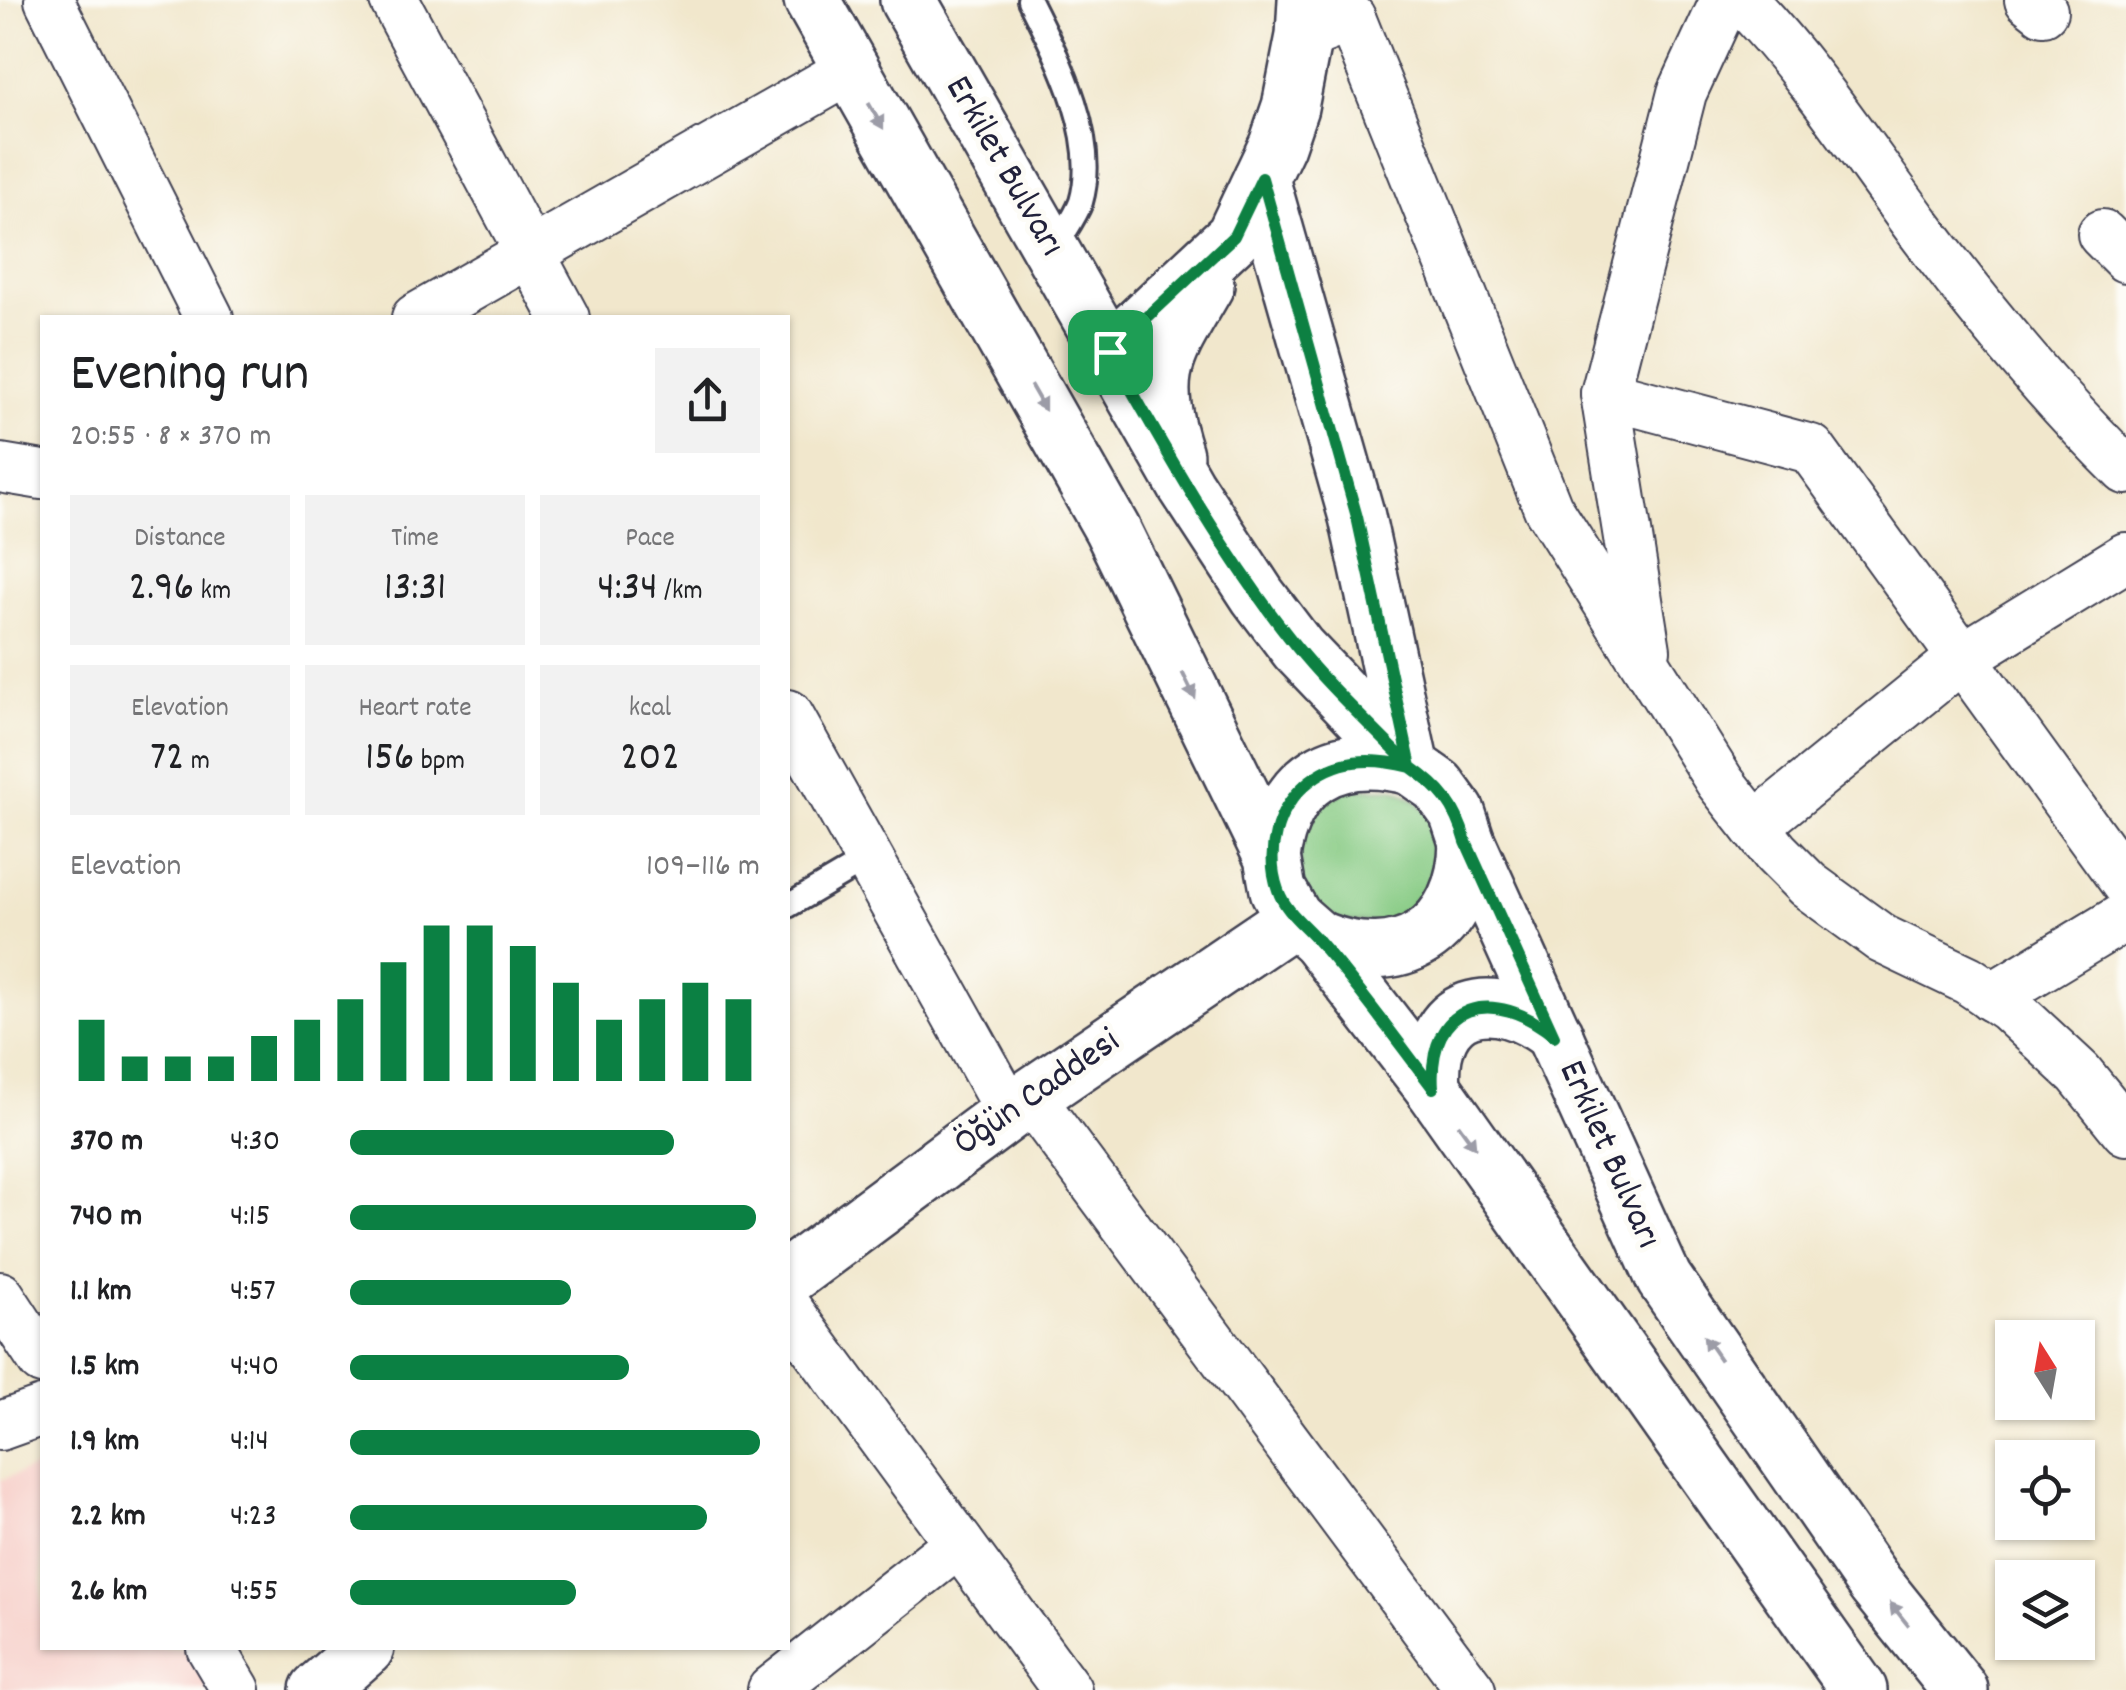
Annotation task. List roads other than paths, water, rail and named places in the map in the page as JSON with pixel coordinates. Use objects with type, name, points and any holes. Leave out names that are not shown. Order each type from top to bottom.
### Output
[{"type":"main road","points":[[812,0],[1112,529],[1272,857],[1278,890],[1433,1088],[1860,1690]]},
{"type":"main road","name":"Erkilet Bulvarı","points":[[908,0],[1186,486],[1298,649],[1411,767],[1438,786],[1458,812],[1466,842],[1664,1279],[1874,1584],[1960,1690]]},
{"type":"main road","points":[[1186,486],[1163,416],[1159,383],[1168,351],[1234,236],[1332,14]]},
{"type":"main road","points":[[1262,178],[1357,517],[1411,767],[1380,759],[1347,761],[1317,774],[1292,796],[1277,825],[1272,857]]},
{"type":"main road","points":[[1110,352],[1234,236]]},
{"type":"main road","points":[[1306,929],[1347,951],[1378,953],[1422,936],[1456,903],[1466,873],[1466,842]]},
{"type":"main road","name":"Öğün Caddesi","points":[[790,1276],[1020,1104],[1306,929]]},
{"type":"main road","points":[[1433,1088],[1430,1056],[1440,1034],[1470,1012],[1498,1006],[1518,1010],[1554,1036]]},
{"type":"main road","points":[[318,1690],[364,1650]]},
{"type":"street","points":[[50,0],[208,315]]},
{"type":"street","points":[[394,0],[563,315]]},
{"type":"street","points":[[1649,668],[1605,394],[1682,93],[1725,0]]},
{"type":"street","points":[[1742,0],[1785,44],[1920,230],[2067,412],[2126,470]]},
{"type":"street","points":[[1332,14],[1548,508],[1720,782],[1776,853],[1843,913],[1992,997],[2045,1039],[2110,1081],[2126,1131]]},
{"type":"street","points":[[421,315],[850,70]]},
{"type":"street","points":[[1605,394],[1811,449],[2126,884]]},
{"type":"street","points":[[0,468],[40,475]]},
{"type":"street","points":[[1755,826],[1962,656],[2126,557]]},
{"type":"street","points":[[790,718],[868,858],[1020,1104],[1471,1690]]},
{"type":"street","points":[[1992,997],[2126,916]]},
{"type":"street","points":[[0,1296],[40,1357]]},
{"type":"street","points":[[790,1313],[1067,1690]]},
{"type":"street","points":[[0,1426],[40,1412]]},
{"type":"street","points":[[772,1690],[959,1543]]},
{"type":"street","points":[[212,1650],[236,1690]]},
{"type":"lane","points":[[1029,0],[1064,68],[1083,134],[1081,201],[1053,254]]},
{"type":"lane","points":[[790,905],[868,858]]}]
